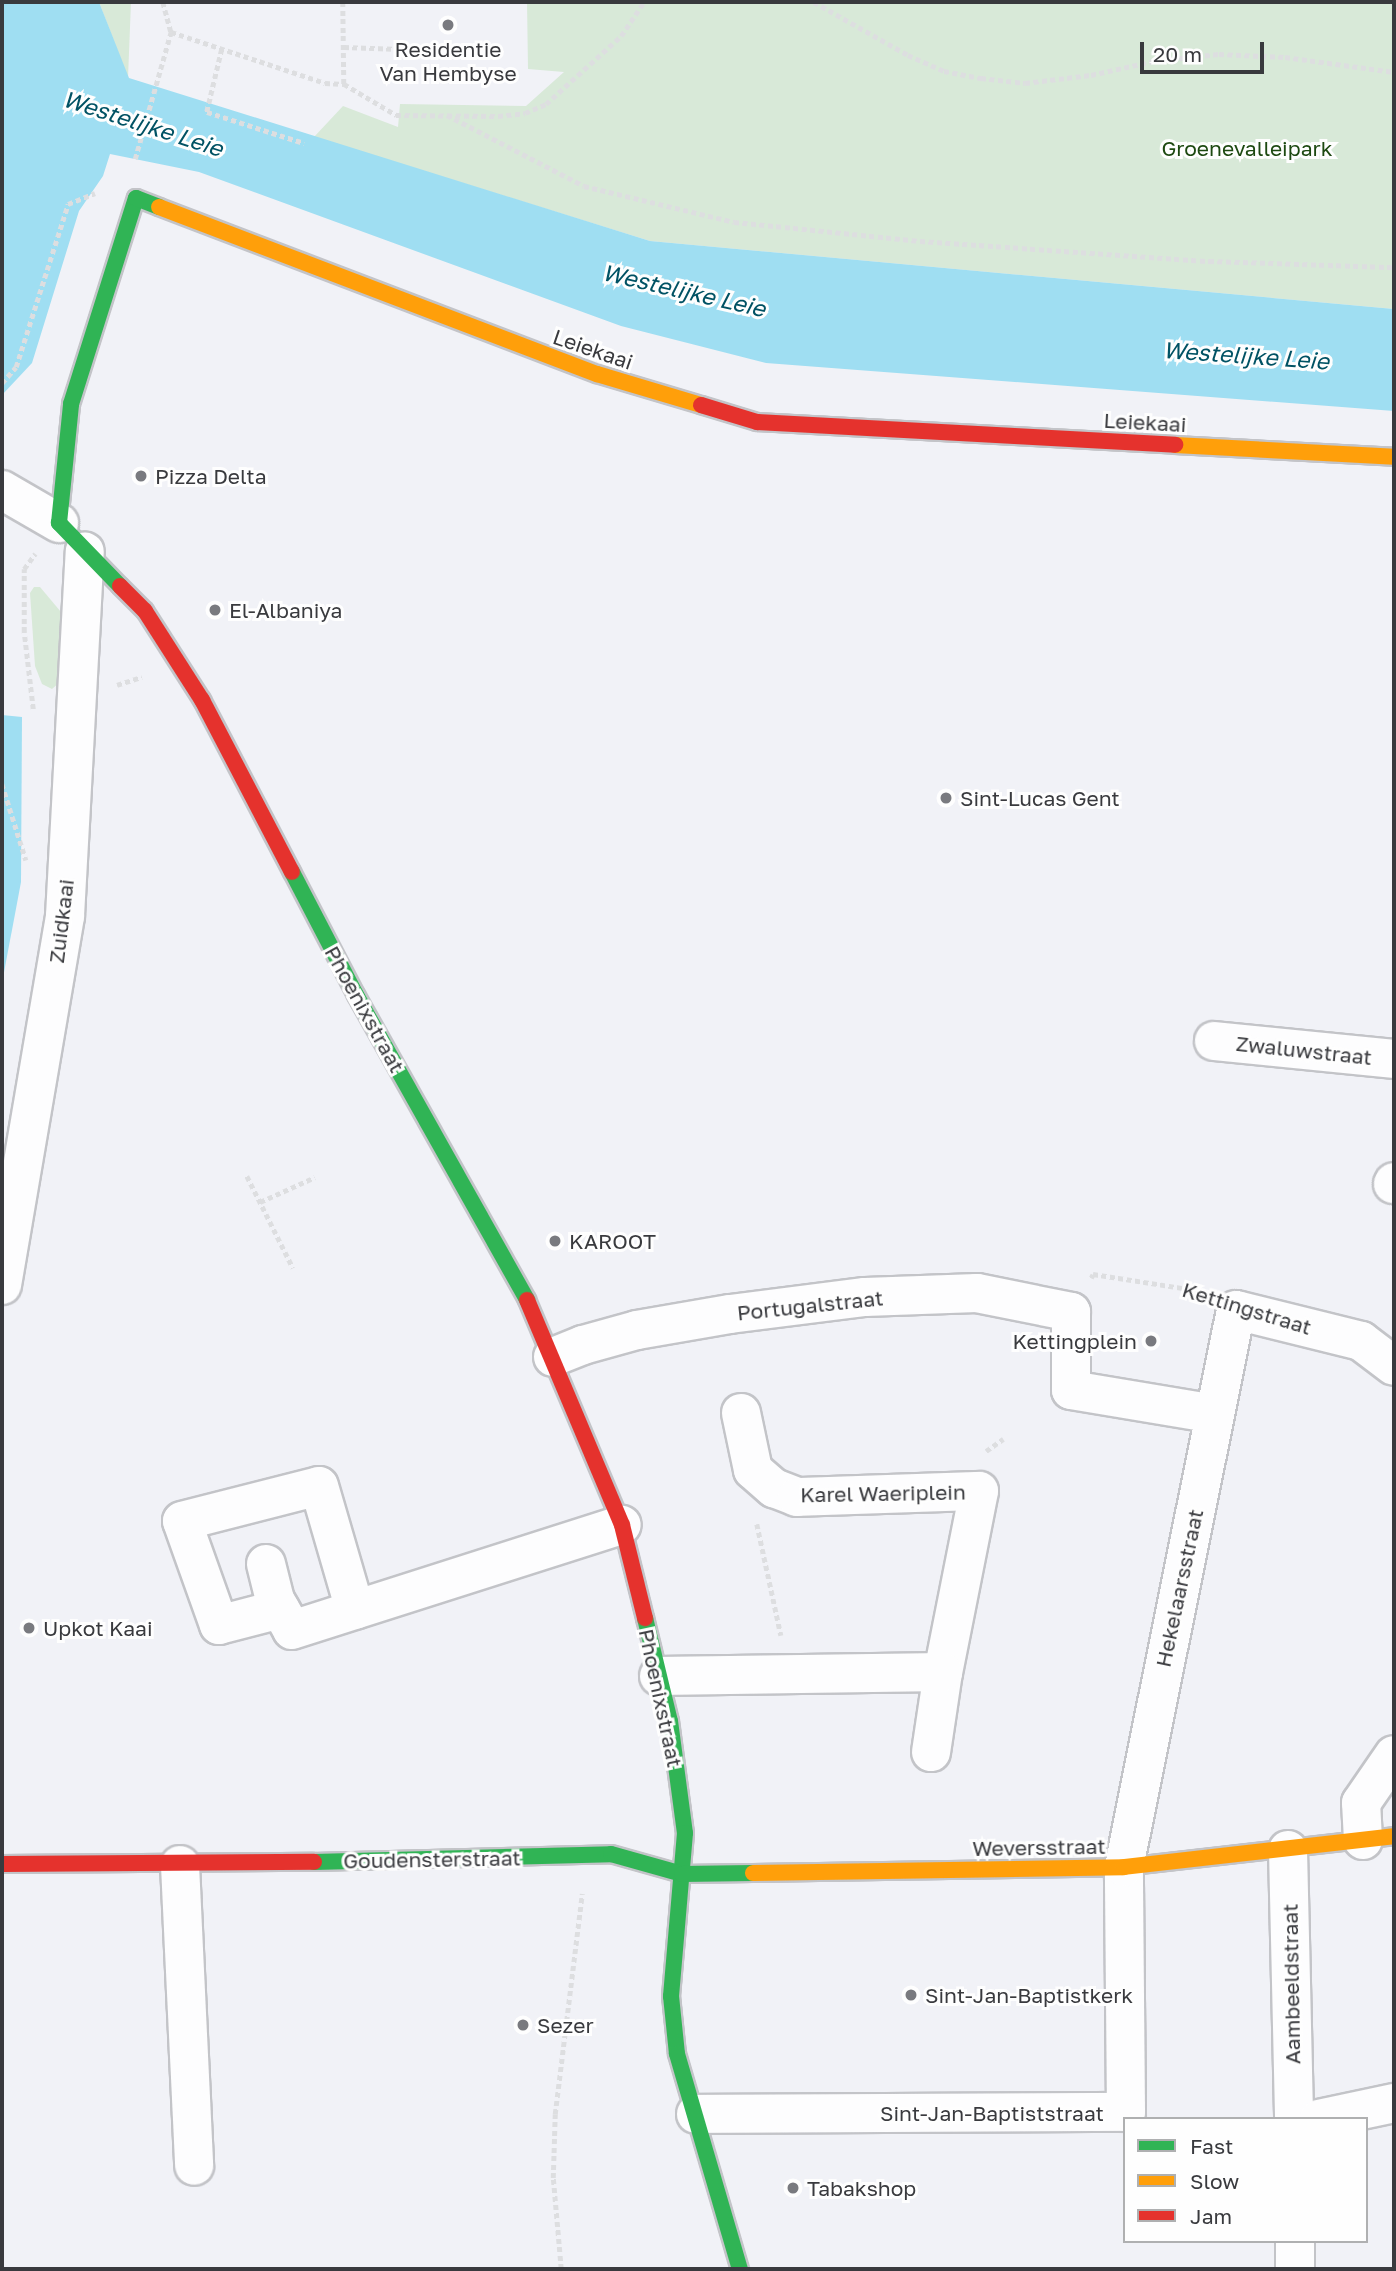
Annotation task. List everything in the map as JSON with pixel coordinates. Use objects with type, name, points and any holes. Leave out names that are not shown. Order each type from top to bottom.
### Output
[{"type":"street","name":"Leiekaai","points":[[60,523],[71,404],[136,198],[597,374],[757,422],[1394,457]]},
{"type":"street","points":[[5,493],[60,523]]},
{"type":"street","name":"Phoenixstraat","points":[[60,523],[85,552],[145,611],[202,700],[356,995],[533,1310],[622,1525],[670,1721],[685,1833],[671,1996],[677,2054],[740,2269]]},
{"type":"street","name":"Zuidkaai","points":[[2,1286],[65,916],[85,552]]},
{"type":"street","name":"Zwaluwstraat","points":[[1214,1041],[1394,1059]]},
{"type":"street","name":"Portugalstraat","points":[[553,1357],[583,1345],[637,1330],[730,1314],[865,1297],[977,1293],[1071,1312]]},
{"type":"street","name":"Kettingstraat","points":[[1236,1310],[1362,1341],[1394,1366]]},
{"type":"street","name":"Hekelaarsstraat","points":[[1124,1867],[1236,1310]]},
{"type":"street","points":[[1071,1312],[1071,1390],[1214,1415]]},
{"type":"street","points":[[741,1413],[753,1470]]},
{"type":"street","name":"Karel Waeriplein","points":[[753,1470],[774,1488],[797,1497],[979,1491],[943,1672],[931,1752]]},
{"type":"street","points":[[280,1609],[219,1625],[181,1521],[319,1486],[355,1610]]},
{"type":"street","points":[[266,1564],[280,1609],[292,1630],[622,1525]]},
{"type":"street","points":[[659,1675],[943,1672]]},
{"type":"street","points":[[1378,1838],[1361,1803],[1394,1755]]},
{"type":"street","name":"Weversstraat","points":[[682,1874],[1124,1867],[1378,1838]]},
{"type":"street","name":"Aambeeldstraat","points":[[1288,1850],[1294,2117]]},
{"type":"street","name":"Goudensterstraat","points":[[2,1864],[180,1865],[611,1854],[682,1874]]},
{"type":"street","points":[[180,1865],[194,2166]]},
{"type":"street","name":"Sint-Jan-Baptiststraat","points":[[696,2114],[1126,2112],[1124,1867]]},
{"type":"street","points":[[1329,2117],[1394,2104]]},
{"type":"street","points":[[1295,2243],[1295,2269]]},
{"type":"path","points":[[131,172],[171,32],[163,2]]},
{"type":"path","points":[[343,2],[345,85]]},
{"type":"path","points":[[171,32],[326,83],[345,85],[396,115],[525,113],[546,104],[621,36],[644,2]]},
{"type":"path","points":[[814,2],[944,71],[981,78],[1025,83],[1091,75],[1154,61],[1219,54],[1285,57],[1394,72]]},
{"type":"path","points":[[344,47],[400,49]]},
{"type":"path","points":[[222,49],[206,112],[304,144]]},
{"type":"path","points":[[447,115],[584,186],[734,222],[920,241],[1195,260],[1394,267]]},
{"type":"path","points":[[2,383],[16,367],[68,204],[99,191]]},
{"type":"path","points":[[33,713],[24,632],[24,569],[60,523]]},
{"type":"path","points":[[77,686],[102,690],[177,664]]},
{"type":"path","points":[[2,784],[29,866]]},
{"type":"path","points":[[247,1176],[293,1268]]},
{"type":"path","points":[[260,1202],[315,1177]]},
{"type":"path","name":"Kettingstraat","points":[[1071,1312],[1094,1274],[1209,1293],[1236,1310]]},
{"type":"path","points":[[753,1470],[754,1507],[789,1674]]},
{"type":"path","points":[[561,2269],[553,2178],[555,2114],[578,1948],[584,1855]]},
{"type":"green space","points":[[99,2],[131,2],[128,78]]},
{"type":"green space","name":"Groenevalleipark","points":[[527,2],[1394,2],[1394,309],[650,241],[314,137],[343,106],[398,127],[400,104],[526,106],[564,72],[528,69]]},
{"type":"green space","points":[[34,587],[40,587],[61,612],[60,682],[52,689],[42,684],[35,666],[30,593]]},
{"type":"water","name":"Westelijke Leie","points":[[2,2],[99,2],[129,78],[650,241],[1394,309],[1394,411],[766,363],[621,326],[199,172],[110,154],[103,176],[79,211],[32,363],[2,395]]},
{"type":"water","points":[[2,715],[22,717],[21,882],[2,983]]},
{"type":"traffic: fast","points":[[120,586],[59,523],[71,404],[136,198],[159,207]]},
{"type":"traffic: fast","points":[[292,872],[356,995],[527,1300]]},
{"type":"traffic: fast","points":[[645,1618],[670,1721],[685,1833],[671,1996],[677,2054],[740,2269]]},
{"type":"traffic: fast","points":[[314,1862],[611,1854],[682,1874],[753,1873]]},
{"type":"traffic: slow","points":[[159,207],[597,374],[701,405]]},
{"type":"traffic: slow","points":[[1175,445],[1394,457]]},
{"type":"traffic: slow","points":[[753,1873],[1124,1867],[1394,1836]]},
{"type":"traffic: jam","points":[[701,405],[757,422],[1175,445]]},
{"type":"traffic: jam","points":[[120,586],[145,611],[202,700],[292,872]]},
{"type":"traffic: jam","points":[[527,1300],[622,1525],[645,1618]]},
{"type":"traffic: jam","points":[[2,1864],[314,1862]]},
{"type":"place","name":"Residentie Van Hembyse","points":[[448,25]]},
{"type":"place","name":"Pizza Delta","points":[[141,476]]},
{"type":"place","name":"El-Albaniya","points":[[215,610]]},
{"type":"place","name":"Sint-Lucas Gent","points":[[946,798]]},
{"type":"place","name":"KAROOT","points":[[555,1241]]},
{"type":"place","name":"Kettingplein","points":[[1151,1341]]},
{"type":"place","name":"Upkot Kaai","points":[[29,1628]]},
{"type":"place","name":"Sint-Jan-Baptistkerk","points":[[911,1995]]},
{"type":"place","name":"Sezer","points":[[523,2025]]},
{"type":"place","name":"Tabakshop","points":[[793,2188]]}]
